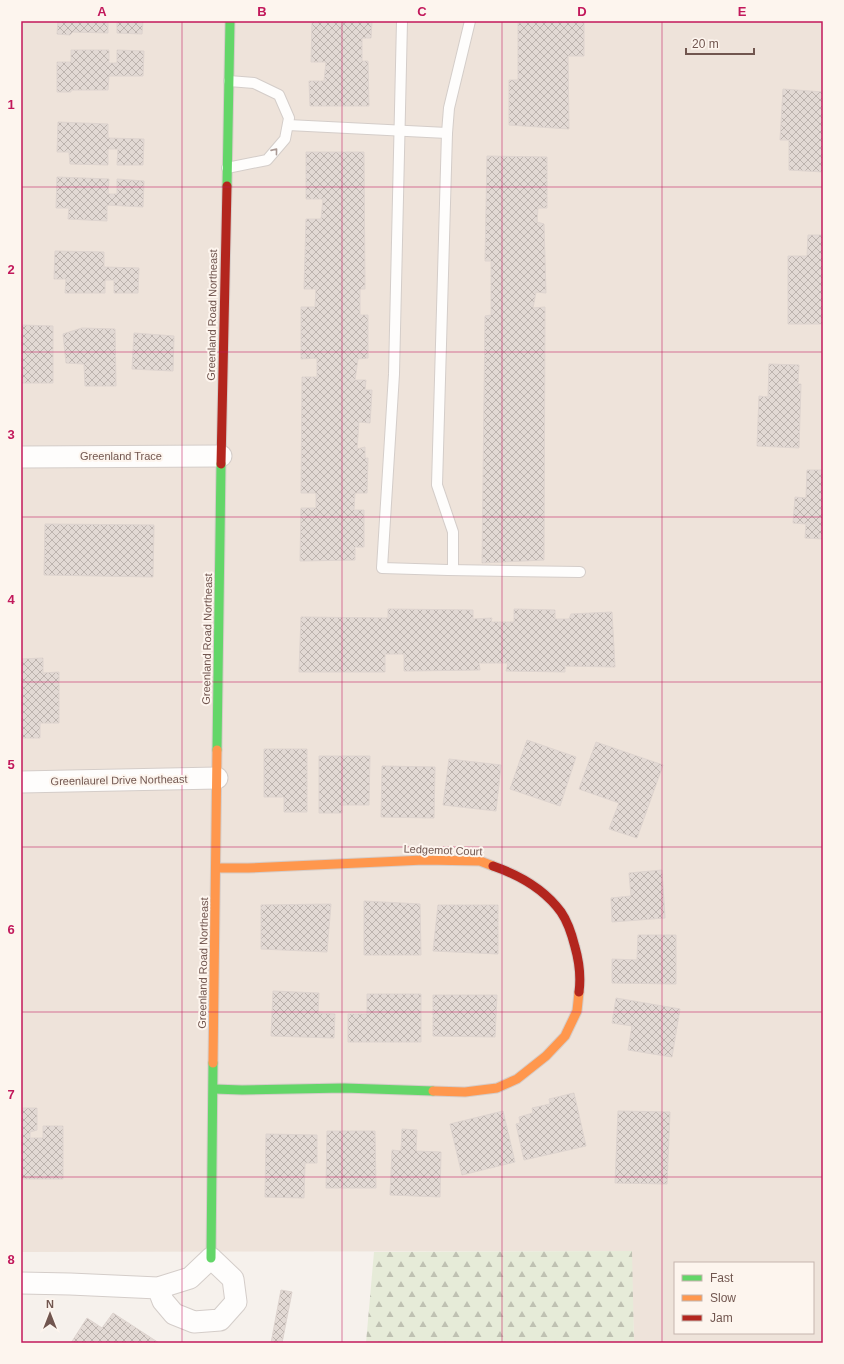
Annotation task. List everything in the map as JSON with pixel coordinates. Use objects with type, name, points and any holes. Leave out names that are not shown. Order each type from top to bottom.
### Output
[{"type":"street","name":"Greenland Road Northeast","points":[[211,1258],[221,456],[230,21]]},
{"type":"street","name":"Greenland Trace","points":[[21,457],[221,456]]},
{"type":"street","name":"Greenlaurel Drive Northeast","points":[[21,782],[217,778]]},
{"type":"street","name":"Ledgemot Court","points":[[214,1090],[344,1088],[465,1092],[497,1088],[517,1079],[546,1056],[565,1036],[576,1011],[580,985],[578,956],[571,932],[562,913],[546,895],[523,879],[500,868],[480,861],[424,860],[256,868],[216,868]]},
{"type":"street","points":[[21,1283],[158,1288],[190,1278],[211,1258],[233,1279],[236,1302],[220,1320],[194,1322],[174,1314],[163,1301],[158,1288]]},
{"type":"lane","points":[[402,21],[394,374],[382,568],[580,572]]},
{"type":"lane","points":[[453,570],[453,532],[437,485],[447,133],[449,108],[470,21]]},
{"type":"lane","points":[[227,168],[267,160],[285,139],[289,118],[280,95],[254,83],[229,81]]},
{"type":"lane","points":[[288,125],[447,133]]},
{"type":"shaded area","points":[[21,21],[823,21],[823,1343],[634,1343],[631,1251],[21,1252]]},
{"type":"green space","points":[[632,1251],[634,1343],[366,1343],[374,1252]]},
{"type":"building","points":[[58,21],[108,21],[108,33],[73,32],[70,35],[57,34]]},
{"type":"building","points":[[117,21],[143,21],[142,34],[117,33]]},
{"type":"building","points":[[312,21],[372,21],[371,38],[362,38],[362,61],[368,61],[369,106],[310,106],[309,81],[324,81],[326,62],[311,62]]},
{"type":"building","points":[[525,21],[584,21],[584,56],[568,56],[569,129],[509,125],[509,80],[518,80],[518,23],[525,23]]},
{"type":"building","points":[[71,50],[109,50],[109,63],[117,63],[117,50],[144,51],[143,76],[109,76],[108,90],[71,90],[71,92],[57,92],[57,62],[71,62]]},
{"type":"building","points":[[783,89],[823,92],[823,172],[789,170],[789,140],[780,140]]},
{"type":"building","points":[[58,122],[108,124],[108,138],[144,139],[143,165],[117,165],[118,149],[108,149],[108,165],[70,164],[69,152],[57,152]]},
{"type":"building","points":[[306,152],[364,152],[365,289],[360,289],[360,315],[368,315],[368,358],[358,359],[355,380],[366,380],[365,390],[372,390],[370,423],[359,422],[357,449],[365,447],[365,458],[368,458],[367,493],[355,493],[354,510],[364,510],[364,547],[355,547],[355,560],[300,561],[301,508],[316,508],[316,493],[301,493],[302,377],[317,377],[317,358],[301,359],[301,307],[315,307],[316,289],[304,289],[306,219],[321,219],[323,199],[306,199]]},
{"type":"building","points":[[487,156],[547,157],[547,208],[538,208],[537,222],[544,224],[546,293],[536,292],[533,308],[545,307],[544,560],[482,563],[485,316],[491,315],[491,261],[485,261]]},
{"type":"building","points":[[57,177],[109,179],[108,194],[117,194],[117,179],[144,181],[143,207],[107,205],[107,221],[68,219],[69,208],[56,208]]},
{"type":"building","points":[[808,235],[823,235],[823,324],[788,324],[788,256],[807,256]]},
{"type":"building","points":[[55,251],[104,252],[104,267],[139,268],[138,293],[114,293],[114,280],[105,280],[105,293],[65,293],[66,279],[54,279]]},
{"type":"building","points":[[21,325],[53,326],[53,383],[21,383]]},
{"type":"building","points":[[82,328],[115,329],[116,386],[85,386],[84,364],[66,363],[63,334]]},
{"type":"building","points":[[134,333],[174,336],[173,371],[132,369]]},
{"type":"building","points":[[769,364],[799,365],[798,384],[801,384],[799,448],[757,446],[759,396],[768,397]]},
{"type":"building","points":[[807,470],[823,470],[823,539],[805,538],[806,524],[793,523],[795,497],[806,498]]},
{"type":"building","points":[[45,524],[154,525],[153,577],[44,575]]},
{"type":"building","points":[[388,609],[473,610],[473,619],[492,618],[491,622],[514,622],[514,609],[555,610],[555,619],[569,619],[571,614],[612,612],[615,667],[565,666],[565,672],[506,671],[508,663],[479,663],[480,670],[404,671],[404,654],[385,654],[385,672],[299,672],[301,617],[388,618]]},
{"type":"building","points":[[43,658],[43,673],[59,672],[59,723],[40,723],[40,738],[21,738],[21,659]]},
{"type":"building","points":[[527,740],[576,757],[560,806],[510,789]]},
{"type":"building","points":[[596,742],[663,765],[637,838],[609,829],[619,803],[579,789]]},
{"type":"building","points":[[264,749],[307,749],[307,812],[284,812],[284,797],[264,797]]},
{"type":"building","points":[[319,756],[370,756],[369,805],[342,805],[342,813],[319,813]]},
{"type":"building","points":[[449,759],[501,765],[496,811],[443,805]]},
{"type":"building","points":[[382,766],[435,767],[434,818],[381,817]]},
{"type":"building","points":[[662,870],[665,918],[612,922],[611,898],[631,896],[629,873]]},
{"type":"building","points":[[364,901],[420,904],[421,955],[364,955]]},
{"type":"building","points":[[331,904],[327,952],[261,949],[261,905]]},
{"type":"building","points":[[438,905],[498,905],[498,954],[433,951]]},
{"type":"building","points":[[638,935],[676,935],[676,984],[612,983],[612,959],[637,960]]},
{"type":"building","points":[[273,991],[319,993],[318,1013],[335,1014],[334,1038],[271,1036]]},
{"type":"building","points":[[367,994],[421,994],[421,1042],[348,1042],[348,1014],[367,1014]]},
{"type":"building","points":[[433,995],[497,995],[495,1037],[433,1036]]},
{"type":"building","points":[[616,998],[680,1009],[672,1057],[628,1050],[632,1026],[612,1023]]},
{"type":"building","points":[[574,1093],[586,1146],[524,1160],[516,1124],[520,1123],[519,1117],[533,1113],[532,1108],[550,1104],[549,1099]]},
{"type":"building","points":[[21,1108],[37,1108],[37,1130],[30,1132],[30,1138],[43,1138],[43,1126],[63,1126],[63,1179],[21,1179]]},
{"type":"building","points":[[503,1111],[515,1162],[462,1175],[450,1124]]},
{"type":"building","points":[[618,1111],[670,1112],[667,1184],[615,1183]]},
{"type":"building","points":[[402,1129],[417,1130],[416,1151],[441,1152],[440,1197],[390,1195],[392,1150],[401,1151]]},
{"type":"building","points":[[327,1131],[375,1131],[376,1188],[326,1188]]},
{"type":"building","points":[[266,1134],[317,1135],[317,1163],[305,1163],[304,1198],[265,1197]]},
{"type":"building","points":[[281,1290],[292,1292],[282,1343],[271,1343]]},
{"type":"building","points":[[113,1313],[159,1343],[71,1343],[87,1318],[102,1328]]},
{"type":"traffic: fast","points":[[227,186],[230,21]]},
{"type":"traffic: fast","points":[[217,750],[221,464]]},
{"type":"traffic: fast","points":[[211,1258],[213,1063]]},
{"type":"traffic: fast","points":[[214,1089],[242,1090],[344,1088],[433,1091]]},
{"type":"traffic: slow","points":[[213,1063],[217,750]]},
{"type":"traffic: slow","points":[[216,868],[248,868],[424,860],[480,861],[493,866]]},
{"type":"traffic: slow","points":[[433,1091],[465,1092],[497,1088],[517,1079],[546,1056],[565,1036],[577,1011],[579,992]]},
{"type":"traffic: jam","points":[[221,464],[227,186]]},
{"type":"traffic: jam","points":[[493,866],[531,884],[555,904],[561,912],[570,929],[579,963],[579,992]]}]
